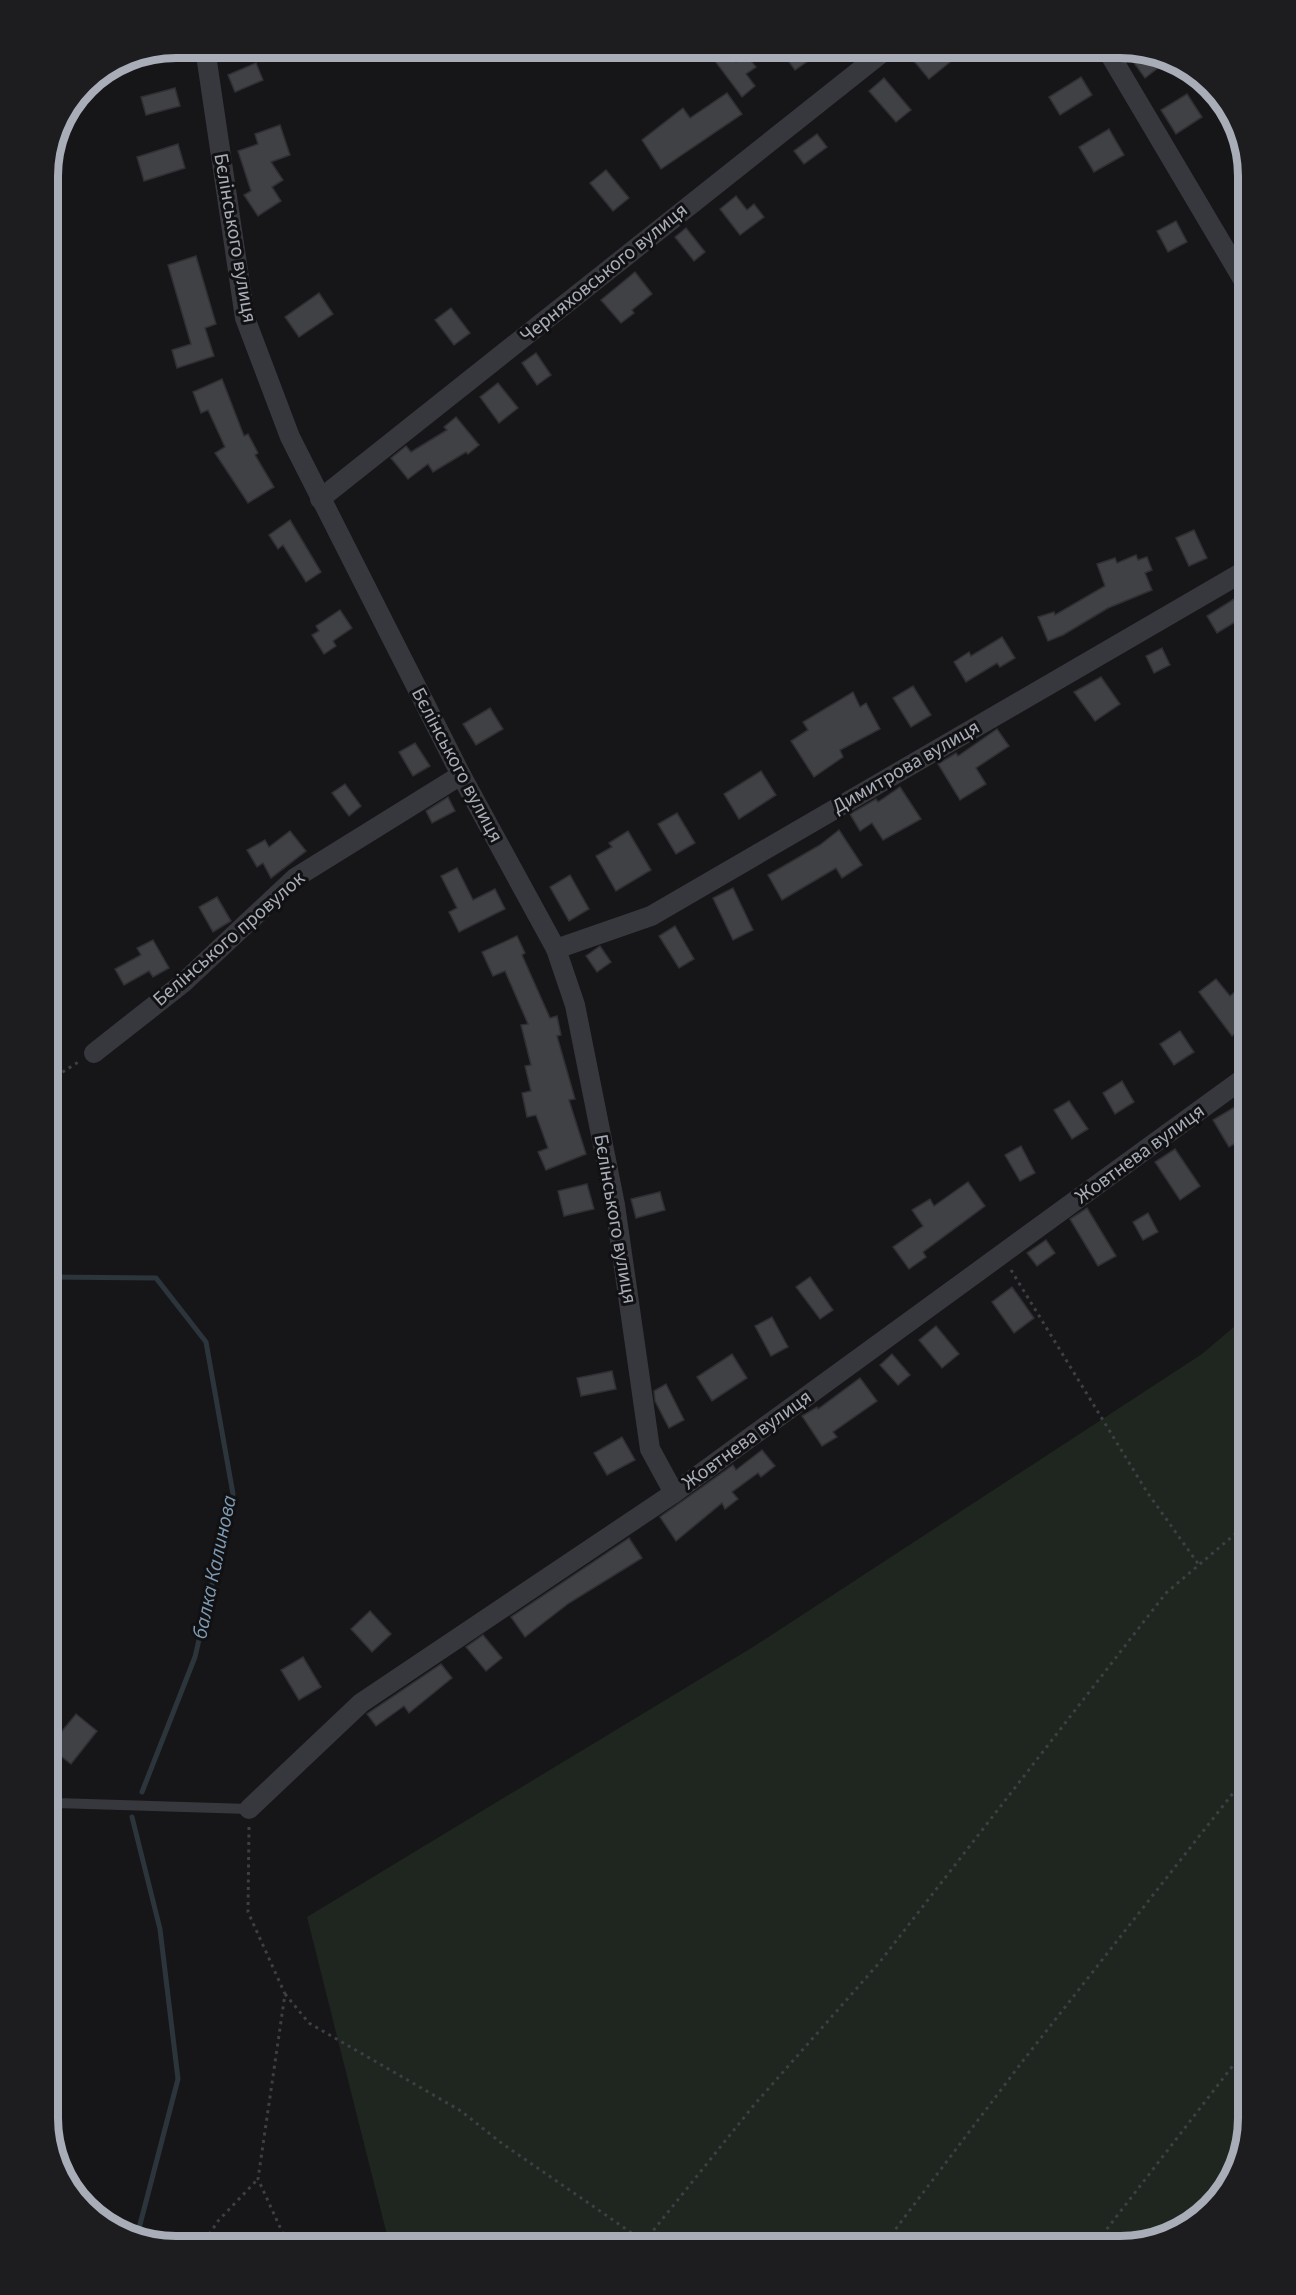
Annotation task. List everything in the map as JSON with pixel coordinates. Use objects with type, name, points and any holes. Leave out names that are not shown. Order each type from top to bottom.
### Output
[{"type":"street","name":"Бєлінського вулиця","points":[[206,58],[245,318],[290,437],[461,775],[556,949],[575,1005],[615,1205],[650,1449],[674,1493]]},
{"type":"street","name":"Черняховського вулиця","points":[[320,500],[875,59]]},
{"type":"street","points":[[1112,59],[1238,271]]},
{"type":"street","name":"Димитрова вулиця","points":[[556,949],[651,916],[1238,575]]},
{"type":"street","name":"Белінського провулок","points":[[94,1053],[183,983],[294,878],[461,775]]},
{"type":"street","name":"Жовтнева вулиця","points":[[249,1809],[360,1703],[674,1493],[1238,1082]]},
{"type":"lane","points":[[58,1803],[249,1809]]},
{"type":"path","points":[[59,1074],[94,1053]]},
{"type":"path","points":[[1002,1256],[1147,1492],[1199,1564]]},
{"type":"path","points":[[649,2236],[754,2105],[879,1963],[1166,1593],[1238,1531]]},
{"type":"path","points":[[890,2236],[1022,2062],[1238,1787]]},
{"type":"path","points":[[249,1809],[248,1912],[285,1994],[309,2023],[461,2111],[500,2142],[635,2236]]},
{"type":"path","points":[[284,2236],[258,2179],[285,1994]]},
{"type":"path","points":[[1101,2236],[1238,2059]]},
{"type":"path","points":[[208,2236],[218,2221],[258,2179]]},
{"type":"shaded area","points":[[1238,1323],[1238,2119],[1231,2156],[1218,2184],[1208,2196],[1185,2217],[1172,2224],[1143,2234],[1127,2236],[387,2236],[307,1917],[753,1647],[1202,1354]]},
{"type":"building","points":[[718,59],[734,59],[736,62],[741,59],[749,59],[756,67],[746,74],[755,86],[742,97],[715,61]]},
{"type":"building","points":[[787,59],[811,59],[795,70]]},
{"type":"building","points":[[912,59],[954,59],[929,79]]},
{"type":"building","points":[[1131,60],[1160,66],[1145,78]]},
{"type":"building","points":[[256,63],[263,80],[235,92],[228,75]]},
{"type":"building","points":[[1081,77],[1092,95],[1060,115],[1049,97]]},
{"type":"building","points":[[884,78],[911,110],[896,122],[869,91]]},
{"type":"building","points":[[175,88],[180,106],[146,115],[141,97]]},
{"type":"building","points":[[727,93],[742,114],[661,169],[642,140],[683,108],[690,118]]},
{"type":"building","points":[[1187,94],[1202,117],[1176,134],[1161,110]]},
{"type":"building","points":[[280,125],[290,155],[271,162],[283,180],[272,187],[281,201],[258,216],[244,195],[251,191],[238,151],[258,144],[255,134]]},
{"type":"building","points":[[1109,129],[1124,155],[1094,172],[1079,147]]},
{"type":"building","points":[[817,134],[827,147],[804,164],[794,151]]},
{"type":"building","points":[[178,144],[185,168],[144,181],[137,157]]},
{"type":"building","points":[[606,170],[629,198],[613,211],[590,183]]},
{"type":"building","points":[[736,196],[747,210],[754,204],[764,217],[740,235],[720,209]]},
{"type":"building","points":[[1176,221],[1187,242],[1168,252],[1157,231]]},
{"type":"building","points":[[686,228],[705,252],[694,261],[675,237]]},
{"type":"building","points":[[196,256],[216,324],[205,328],[214,356],[177,368],[172,350],[191,344],[168,265]]},
{"type":"building","points":[[635,272],[652,294],[632,310],[634,313],[621,323],[601,300]]},
{"type":"building","points":[[319,293],[333,314],[299,337],[285,317]]},
{"type":"building","points":[[451,308],[470,333],[454,345],[435,320]]},
{"type":"building","points":[[536,353],[551,375],[537,385],[522,363]]},
{"type":"building","points":[[222,379],[244,436],[248,434],[258,453],[255,455],[274,487],[248,503],[215,453],[225,447],[208,410],[201,413],[193,392]]},
{"type":"building","points":[[498,383],[518,408],[499,423],[480,397]]},
{"type":"building","points":[[456,417],[479,445],[468,454],[466,452],[433,472],[428,464],[408,479],[391,458],[406,446],[411,452],[447,430],[444,427]]},
{"type":"building","points":[[290,520],[321,572],[306,582],[283,545],[278,549],[269,535]]},
{"type":"building","points":[[1194,530],[1207,558],[1189,566],[1176,538]]},
{"type":"building","points":[[1136,555],[1138,560],[1147,557],[1152,570],[1145,573],[1152,590],[1108,608],[1063,635],[1048,641],[1038,617],[1054,612],[1055,615],[1105,586],[1097,564],[1115,558],[1117,563]]},
{"type":"building","points":[[1234,599],[1238,605],[1238,620],[1217,633],[1207,616]]},
{"type":"building","points":[[340,610],[352,628],[333,641],[336,646],[324,654],[312,635],[319,631],[316,626]]},
{"type":"building","points":[[1002,637],[1015,658],[1000,667],[997,663],[966,682],[954,662],[969,652],[971,656]]},
{"type":"building","points":[[1162,648],[1170,665],[1154,673],[1146,656]]},
{"type":"building","points":[[1101,677],[1120,704],[1095,721],[1074,692]]},
{"type":"building","points":[[913,686],[931,715],[911,727],[893,698]]},
{"type":"building","points":[[853,692],[860,707],[866,703],[880,729],[840,750],[843,757],[814,777],[791,741],[808,730],[803,722]]},
{"type":"building","points":[[490,708],[503,729],[476,745],[463,724]]},
{"type":"building","points":[[997,729],[1009,746],[976,768],[986,784],[960,800],[938,764],[956,753],[958,756]]},
{"type":"building","points":[[415,743],[430,766],[413,776],[399,752]]},
{"type":"building","points":[[761,771],[776,795],[739,819],[724,794]]},
{"type":"building","points":[[345,784],[361,806],[349,816],[332,793]]},
{"type":"building","points":[[900,787],[921,819],[883,840],[872,823],[860,831],[850,814],[876,799],[878,802]]},
{"type":"building","points":[[448,797],[455,811],[432,823],[426,811]]},
{"type":"building","points":[[677,813],[695,843],[676,854],[658,824]]},
{"type":"building","points":[[839,830],[862,865],[842,878],[836,868],[782,900],[768,875],[820,845]]},
{"type":"building","points":[[290,831],[306,851],[271,878],[263,863],[257,867],[247,850],[265,840],[269,847]]},
{"type":"building","points":[[628,831],[651,870],[616,891],[596,856],[612,847],[609,843]]},
{"type":"building","points":[[457,868],[473,900],[495,889],[505,909],[459,932],[449,912],[457,908],[441,876]]},
{"type":"building","points":[[570,875],[589,909],[569,921],[550,887]]},
{"type":"building","points":[[733,888],[753,930],[733,940],[713,898]]},
{"type":"building","points":[[217,897],[231,921],[213,932],[199,907]]},
{"type":"building","points":[[675,926],[694,959],[679,968],[659,936]]},
{"type":"building","points":[[517,936],[525,953],[522,955],[550,1018],[557,1016],[561,1035],[557,1036],[575,1099],[569,1100],[586,1154],[546,1170],[538,1152],[548,1148],[536,1115],[527,1117],[522,1093],[531,1091],[525,1066],[531,1065],[521,1025],[528,1024],[505,971],[493,976],[482,952]]},
{"type":"building","points":[[153,940],[169,968],[153,977],[149,971],[124,985],[115,969],[141,955],[137,948]]},
{"type":"building","points":[[600,946],[611,962],[597,972],[586,956]]},
{"type":"building","points":[[1216,979],[1230,996],[1238,989],[1238,1031],[1232,1036],[1199,992]]},
{"type":"building","points":[[1180,1031],[1194,1052],[1174,1065],[1160,1044]]},
{"type":"building","points":[[1122,1081],[1134,1102],[1115,1114],[1103,1093]]},
{"type":"building","points":[[1069,1101],[1088,1129],[1072,1139],[1054,1110]]},
{"type":"building","points":[[1238,1105],[1238,1142],[1229,1147],[1213,1120]]},
{"type":"building","points":[[1021,1146],[1035,1173],[1020,1181],[1005,1155]]},
{"type":"building","points":[[1175,1149],[1200,1186],[1180,1200],[1155,1162]]},
{"type":"building","points":[[968,1182],[985,1206],[923,1252],[926,1257],[909,1269],[893,1247],[923,1226],[912,1210],[930,1199],[934,1206]]},
{"type":"building","points":[[587,1184],[594,1209],[564,1216],[558,1191]]},
{"type":"building","points":[[660,1192],[665,1210],[636,1218],[631,1199]]},
{"type":"building","points":[[1087,1208],[1116,1256],[1098,1266],[1070,1219]]},
{"type":"building","points":[[1148,1213],[1158,1232],[1143,1240],[1133,1222]]},
{"type":"building","points":[[1046,1240],[1055,1253],[1037,1266],[1027,1253]]},
{"type":"building","points":[[810,1277],[833,1310],[820,1319],[796,1287]]},
{"type":"building","points":[[1012,1287],[1034,1318],[1014,1333],[992,1302]]},
{"type":"building","points":[[772,1317],[788,1347],[771,1356],[755,1326]]},
{"type":"building","points":[[936,1326],[959,1354],[942,1368],[919,1340]]},
{"type":"building","points":[[732,1354],[747,1378],[712,1401],[697,1377]]},
{"type":"building","points":[[892,1354],[910,1375],[898,1385],[880,1365]]},
{"type":"building","points":[[612,1371],[616,1389],[581,1396],[577,1378]]},
{"type":"building","points":[[860,1378],[877,1401],[833,1432],[837,1437],[822,1446],[802,1416],[817,1407],[818,1409]]},
{"type":"building","points":[[666,1384],[684,1420],[669,1428],[655,1401],[654,1391]]},
{"type":"building","points":[[622,1437],[635,1460],[607,1475],[594,1453]]},
{"type":"building","points":[[762,1450],[775,1466],[761,1477],[758,1473],[732,1492],[738,1499],[725,1509],[722,1503],[676,1541],[660,1517],[733,1465],[736,1470]]},
{"type":"building","points":[[629,1538],[642,1558],[569,1603],[525,1637],[511,1617]]},
{"type":"building","points":[[370,1611],[391,1634],[372,1652],[351,1629]]},
{"type":"building","points":[[483,1635],[502,1658],[486,1671],[466,1647]]},
{"type":"building","points":[[303,1657],[321,1687],[299,1700],[281,1670]]},
{"type":"building","points":[[441,1664],[452,1678],[409,1713],[404,1706],[376,1726],[367,1714]]},
{"type":"building","points":[[76,1714],[97,1731],[71,1764],[58,1754],[58,1736]]},
{"type":"waterway","name":"балка Калинова","points":[[58,1277],[156,1278],[206,1342],[233,1494],[195,1657],[142,1792]]},
{"type":"waterway","name":"балка Калинова","points":[[132,1817],[160,1929],[178,2079],[139,2230]]}]
